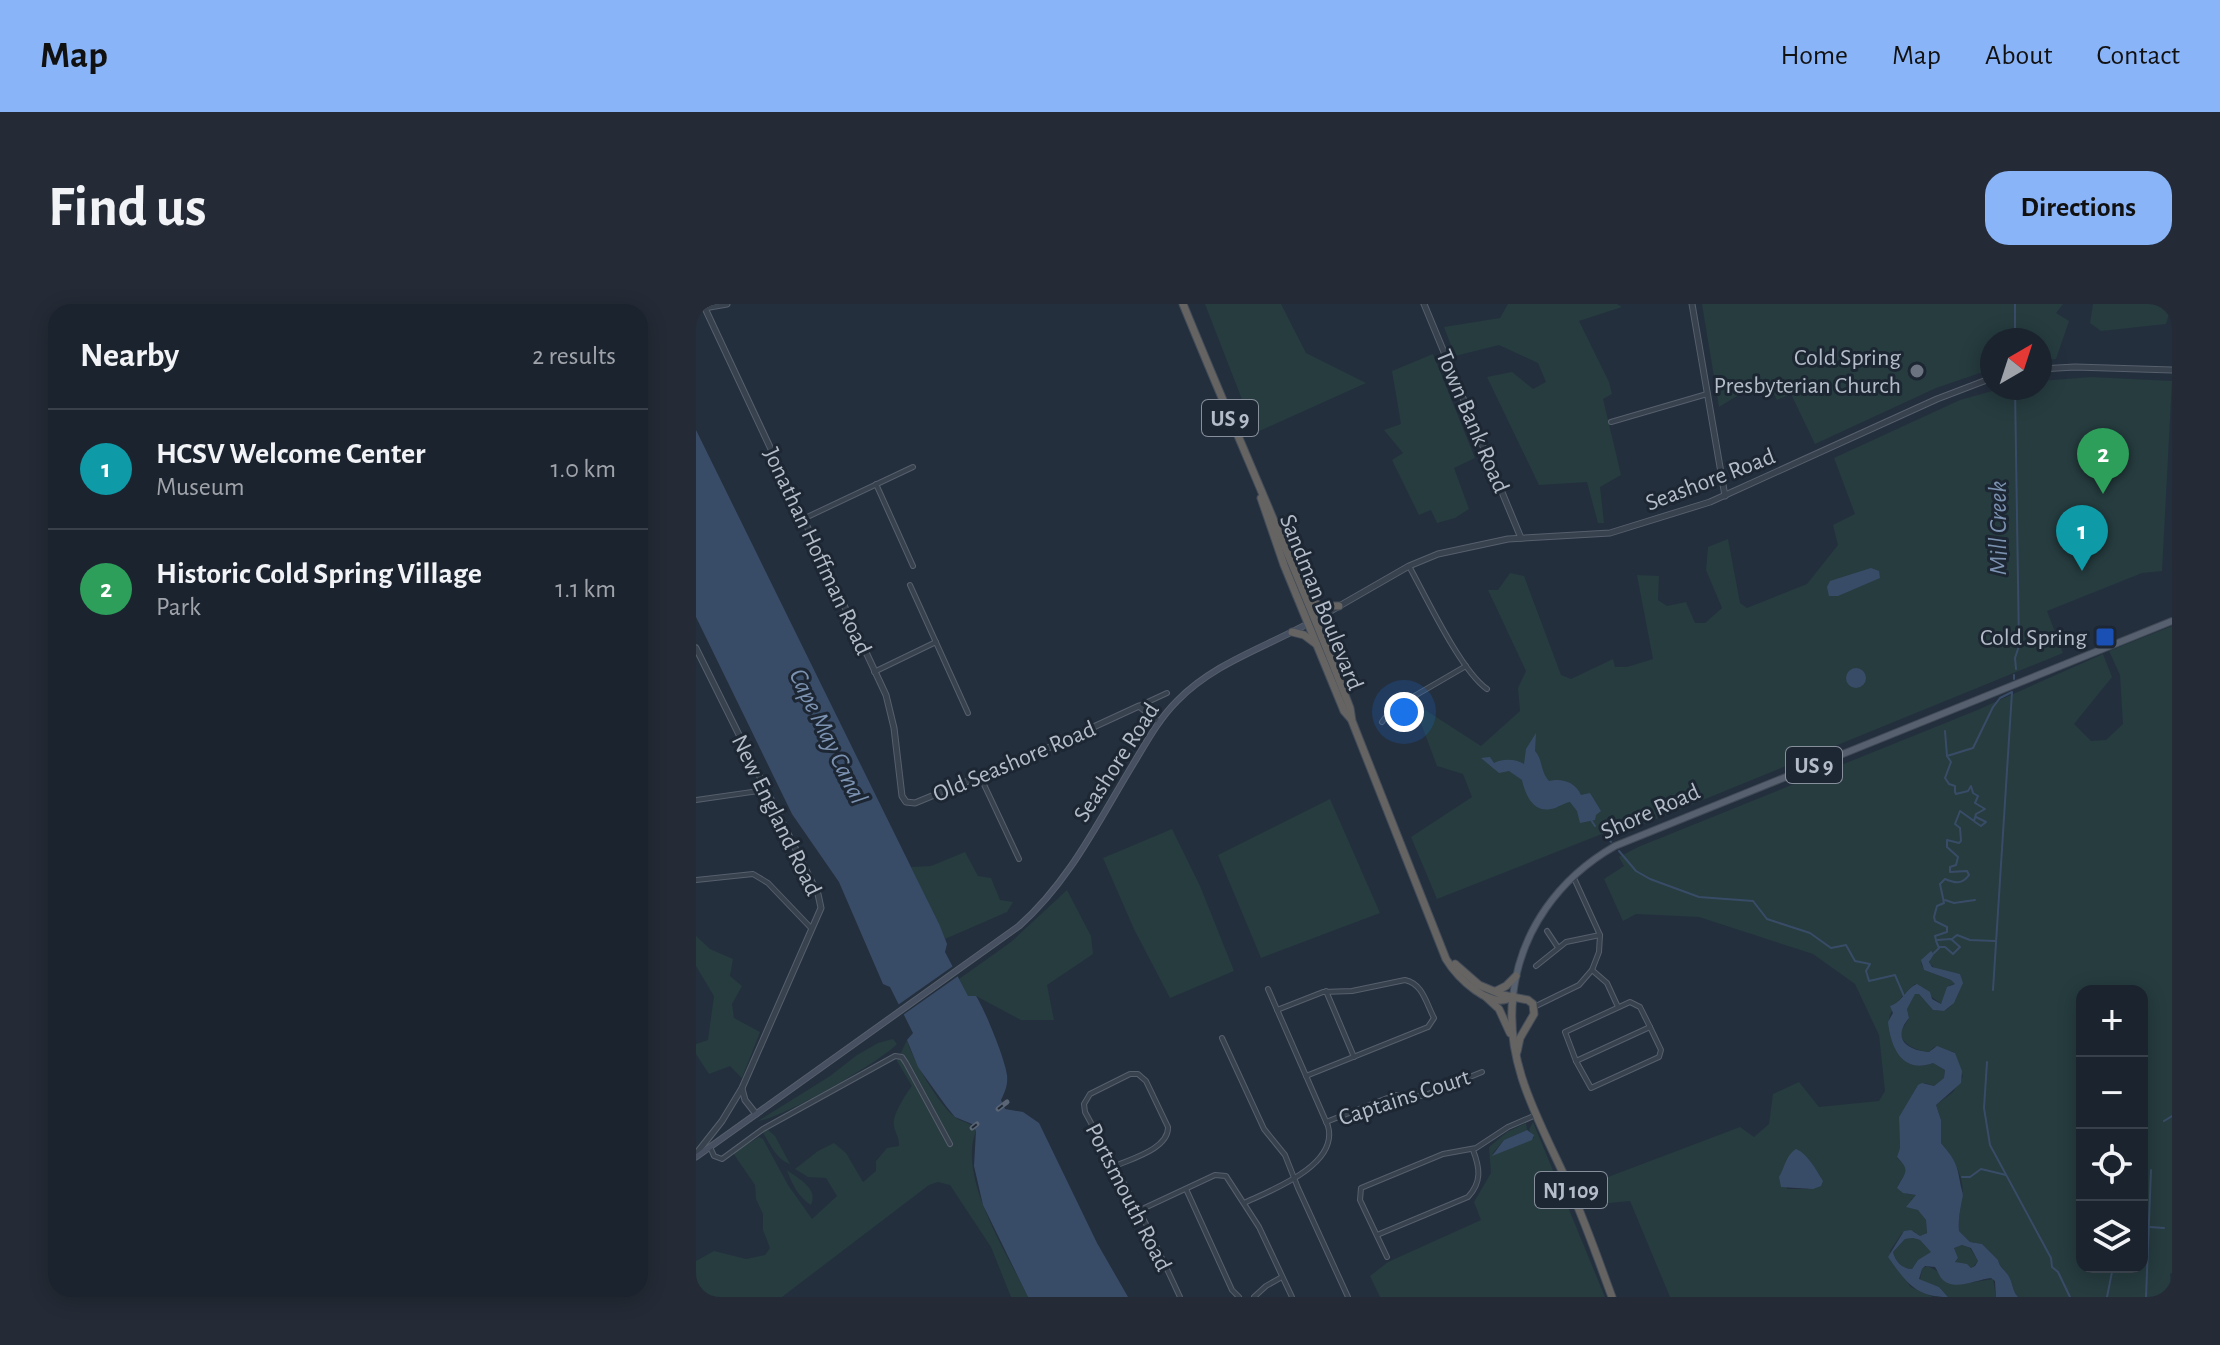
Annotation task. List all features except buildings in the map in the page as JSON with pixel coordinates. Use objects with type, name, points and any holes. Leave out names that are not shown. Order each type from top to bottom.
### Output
[{"type":"highway","name":"Sandman Boulevard","points":[[1185,304],[1261,495],[1306,596],[1317,645],[1344,711],[1352,721]]},
{"type":"highway","name":"Sandman Boulevard","points":[[1261,495],[1265,514],[1350,708],[1352,721],[1446,952],[1469,979],[1493,992],[1513,996]]},
{"type":"highway","points":[[1306,596],[1320,606],[1339,606]]},
{"type":"highway","points":[[1292,632],[1306,636],[1317,645]]},
{"type":"highway","name":"Sandman Boulevard","points":[[1446,952],[1446,959],[1456,973],[1499,1009],[1512,1039]]},
{"type":"highway","points":[[1493,992],[1506,986],[1516,976]]},
{"type":"highway","points":[[1478,992],[1501,1000],[1513,996],[1528,1000],[1534,1007],[1534,1014],[1520,1038],[1516,1058]]},
{"type":"highway","name":"Shore Road","points":[[1513,996],[1512,1039],[1521,1079],[1572,1194],[1612,1297]]},
{"type":"main road","name":"Shore Road","points":[[1513,996],[1526,945],[1542,913],[1573,876],[1604,852],[1627,840],[2172,621]]},
{"type":"main road","name":"Seashore Road","points":[[696,1155],[1019,926],[1057,886],[1159,722],[1190,689],[1218,669],[1312,622]]},
{"type":"street","points":[[696,309],[727,304]]},
{"type":"street","name":"Town Bank Road","points":[[1424,304],[1521,538]]},
{"type":"street","points":[[1692,304],[1725,496]]},
{"type":"street","name":"Jonathan Hoffman Road","points":[[704,306],[892,715],[902,796],[908,803]]},
{"type":"street","points":[[2052,368],[2172,370]]},
{"type":"street","name":"Seashore Road","points":[[1312,622],[1409,566],[1438,554],[1521,538],[1610,533],[1725,496],[1980,382]]},
{"type":"street","points":[[1611,422],[1707,394]]},
{"type":"street","points":[[803,519],[913,467]]},
{"type":"street","points":[[876,484],[913,566]]},
{"type":"street","points":[[1409,566],[1466,666],[1477,682],[1487,689]]},
{"type":"street","points":[[910,585],[968,713]]},
{"type":"street","points":[[874,672],[936,642]]},
{"type":"street","name":"New England Road","points":[[696,648],[819,898],[819,914],[813,929],[742,1088],[696,1155]]},
{"type":"street","points":[[1382,722],[1392,709],[1466,666]]},
{"type":"street","points":[[1159,722],[1139,706],[1167,693]]},
{"type":"street","name":"Old Seashore Road","points":[[908,803],[915,803],[980,776],[1139,706]]},
{"type":"street","points":[[980,776],[1019,859]]},
{"type":"street","points":[[696,800],[766,790]]},
{"type":"street","points":[[696,880],[753,874],[768,883],[813,929]]},
{"type":"street","points":[[1534,1007],[1575,988],[1592,970],[1600,945],[1600,935],[1573,876]]},
{"type":"street","points":[[1547,931],[1557,946]]},
{"type":"street","points":[[1536,966],[1557,946],[1600,935]]},
{"type":"street","points":[[1592,970],[1607,983],[1618,1007]]},
{"type":"street","points":[[1277,1010],[1326,991],[1352,991],[1409,980],[1419,987],[1436,1017],[1428,1027],[1306,1076]]},
{"type":"street","points":[[1244,1203],[1311,1166],[1328,1147],[1330,1136],[1268,989]]},
{"type":"street","points":[[1326,991],[1354,1057]]},
{"type":"street","points":[[1630,1002],[1638,1004],[1650,1027],[1661,1050],[1659,1057],[1591,1088],[1565,1032],[1630,1002]]},
{"type":"street","points":[[1576,1061],[1650,1027]]},
{"type":"street","points":[[1222,1038],[1264,1129],[1279,1145],[1296,1177],[1298,1188],[1348,1297]]},
{"type":"street","points":[[710,1147],[714,1156],[722,1159],[763,1129],[895,1056],[902,1057],[906,1063],[950,1144]]},
{"type":"street","name":"Captains Court","points":[[1326,1122],[1395,1095],[1423,1096],[1482,1072]]},
{"type":"street","name":"Portsmouth Road","points":[[1113,1167],[1164,1142],[1169,1135],[1146,1081],[1138,1074],[1130,1074],[1087,1097],[1085,1112],[1113,1167],[1138,1211],[1180,1297]]},
{"type":"street","points":[[742,1088],[745,1100],[756,1114]]},
{"type":"street","points":[[1387,1257],[1359,1198],[1364,1186],[1446,1152],[1473,1150],[1508,1127],[1536,1115]]},
{"type":"street","points":[[1377,1235],[1468,1197],[1479,1176],[1473,1150]]},
{"type":"street","points":[[1138,1211],[1215,1175],[1229,1178],[1259,1227],[1292,1297]]},
{"type":"street","points":[[1186,1189],[1232,1290],[1239,1297]]},
{"type":"street","points":[[1254,1297],[1282,1277]]},
{"type":"green space","points":[[1205,304],[1281,304],[1306,353],[1366,383],[1255,433]]},
{"type":"green space","points":[[1508,304],[1617,304],[1622,307],[1579,321],[1612,394],[1603,399],[1621,475],[1600,487],[1604,523],[1598,523],[1587,482],[1539,485],[1487,377],[1512,372],[1533,389],[1546,382],[1538,363],[1499,345],[1455,356],[1444,327],[1500,318]]},
{"type":"green space","points":[[1702,304],[2063,304],[2056,313],[2069,321],[2056,359],[2052,360],[2052,328],[1980,328],[1980,373],[1936,388],[1815,444],[1791,394],[1777,400],[1766,378],[1719,407]]},
{"type":"green space","points":[[2093,304],[2172,304],[2166,324],[2101,331],[2090,323]]},
{"type":"green space","points":[[1433,354],[1475,458],[1454,468],[1469,509],[1455,518],[1437,523],[1431,510],[1419,515],[1392,460],[1403,453],[1384,430],[1401,424],[1392,371]]},
{"type":"green space","points":[[2091,377],[2172,381],[2162,571],[2142,573],[2047,611],[2063,653],[1617,835],[1617,828],[1437,899],[1411,837],[1472,797],[1463,774],[1437,766],[1413,702],[1481,746],[1520,711],[1518,688],[1526,671],[1488,590],[1498,590],[1510,573],[1524,576],[1561,675],[1571,679],[1613,659],[1615,667],[1627,667],[1653,659],[1637,575],[1659,576],[1658,600],[1667,606],[1686,602],[1695,623],[1705,623],[1722,608],[1706,570],[1708,547],[1728,539],[1740,603],[1747,608],[1807,584],[1838,545],[1833,525],[1855,514],[1834,458],[1960,400],[1980,394],[1980,400],[2052,400],[2052,380]]},
{"type":"green space","points":[[2172,626],[2172,1297],[2018,1297],[1998,1260],[1982,1244],[1970,1242],[1959,1231],[1963,1192],[1961,1177],[1941,1143],[1941,1120],[1936,1105],[1953,1092],[1963,1076],[1954,1052],[1934,1047],[1929,1052],[1911,1047],[1900,1033],[1909,1018],[1907,1009],[1915,993],[1933,1010],[1944,1011],[1958,995],[1960,974],[1936,969],[1930,960],[1921,963],[1924,970],[1955,984],[1950,985],[1941,1004],[1915,984],[1899,1000],[1889,1019],[1896,1047],[1904,1059],[1916,1065],[1933,1063],[1945,1070],[1944,1078],[1934,1086],[1925,1083],[1917,1087],[1899,1117],[1900,1148],[1897,1158],[1905,1165],[1906,1172],[1898,1185],[1907,1194],[1916,1195],[1915,1199],[1911,1199],[1926,1220],[1927,1233],[1920,1236],[1913,1231],[1902,1233],[1890,1251],[1891,1261],[1911,1287],[1933,1297],[1670,1297],[1630,1201],[1588,1205],[1581,1195],[1608,1177],[1740,1127],[1754,1137],[1769,1124],[1773,1094],[1799,1082],[1819,1107],[1879,1101],[1885,1091],[1879,1035],[1855,984],[1813,954],[1699,917],[1636,914],[1623,921],[1604,879],[1624,866],[1619,857],[1975,711],[2103,654],[2112,677],[2074,724],[2091,741],[2106,740],[2123,724],[2120,675],[2109,651]],"holes":[[[1808,1158],[1811,1163],[1808,1189],[1787,1189],[1786,1162]]]},
{"type":"green space","points":[[1330,799],[1380,913],[1261,958],[1218,855]]},
{"type":"green space","points":[[1172,829],[1200,886],[1234,971],[1170,998],[1134,929],[1103,858]]},
{"type":"green space","points":[[965,852],[978,876],[991,878],[1000,900],[1013,902],[1007,912],[945,939],[911,867],[931,866]]},
{"type":"green space","points":[[1067,890],[1091,936],[1093,954],[1047,985],[1054,1020],[1021,1020],[976,996],[968,997],[959,979],[1011,942]]},
{"type":"green space","points":[[696,936],[710,949],[733,959],[730,976],[742,986],[732,1004],[734,1018],[760,1032],[742,1078],[730,1066],[709,1074],[696,1054],[696,1044],[708,1040],[714,996],[696,966]]},
{"type":"green space","points":[[893,1039],[897,1044],[852,1076],[808,1101],[758,1121],[830,1076],[857,1055],[878,1043]]},
{"type":"green space","points":[[907,1040],[920,1070],[941,1103],[976,1131],[972,1150],[973,1171],[979,1193],[987,1216],[1028,1297],[1011,1297],[991,1247],[950,1185],[938,1182],[929,1185],[782,1297],[705,1297],[696,1285],[696,1261],[714,1251],[746,1259],[765,1255],[770,1248],[763,1230],[763,1214],[756,1199],[755,1185],[733,1153],[759,1137],[763,1139],[788,1185],[812,1219],[837,1196],[826,1178],[808,1177],[795,1169],[834,1143],[846,1153],[863,1182],[876,1171],[876,1161],[887,1148],[899,1146],[894,1120],[912,1086],[897,1061]]},
{"type":"green space","points":[[1533,1122],[1605,1297],[1380,1297],[1370,1276],[1388,1262],[1481,1220],[1474,1202],[1491,1173],[1489,1147],[1507,1132],[1526,1123],[1527,1130],[1504,1140],[1492,1154],[1534,1138],[1529,1130]]},
{"type":"green space","points":[[767,1129],[775,1136],[790,1164],[771,1147],[763,1133]]},
{"type":"green space","points":[[787,1170],[810,1189],[811,1205],[796,1190]]},
{"type":"green space","points":[[1905,1239],[1920,1240],[1932,1252],[1918,1260],[1912,1269],[1905,1268],[1893,1252]]},
{"type":"green space","points":[[1962,1245],[1970,1248],[1978,1261],[1972,1268],[1955,1262],[1958,1259],[1954,1248]]},
{"type":"green space","points":[[1927,1266],[1963,1284],[1993,1279],[1996,1297],[1948,1297],[1939,1287],[1920,1280],[1922,1269]]},
{"type":"water","name":"Cape May Canal","points":[[696,430],[940,926],[947,944],[945,952],[968,996],[976,996],[984,1012],[1007,1075],[1001,1100],[1005,1109],[1023,1112],[1039,1123],[1097,1243],[1128,1297],[1028,1297],[983,1205],[974,1166],[976,1131],[972,1124],[955,1117],[918,1067],[907,1040],[913,1033],[890,987],[883,984],[839,882],[792,814],[696,617]]},
{"type":"water","points":[[1871,568],[1879,571],[1880,578],[1838,596],[1829,596],[1827,587],[1830,581]]},
{"type":"water","points":[[1852,668],[1860,668],[1866,678],[1860,688],[1852,688],[1846,682],[1846,674]]},
{"type":"water","points":[[1536,733],[1535,751],[1546,777],[1549,781],[1568,782],[1581,795],[1590,793],[1601,811],[1595,820],[1580,823],[1577,811],[1570,802],[1551,809],[1539,808],[1527,796],[1522,780],[1509,771],[1499,773],[1481,758],[1490,757],[1494,763],[1510,760],[1524,764],[1526,749]]},
{"type":"water","points":[[1931,951],[1934,954],[1929,962],[1932,967],[1960,974],[1963,983],[1954,1003],[1944,1011],[1933,1010],[1919,994],[1915,994],[1907,1009],[1909,1018],[1902,1037],[1914,1049],[1929,1052],[1937,1046],[1955,1053],[1962,1071],[1961,1083],[1936,1105],[1941,1120],[1941,1143],[1956,1164],[1963,1193],[1959,1231],[1970,1242],[1982,1244],[1998,1260],[2018,1297],[1996,1297],[1995,1281],[1991,1278],[1966,1284],[1947,1283],[1935,1267],[1925,1266],[1919,1279],[1939,1287],[1948,1297],[1927,1294],[1906,1281],[1888,1257],[1904,1231],[1911,1230],[1920,1236],[1927,1233],[1926,1220],[1918,1210],[1906,1207],[1916,1195],[1903,1193],[1897,1188],[1905,1172],[1897,1157],[1900,1148],[1899,1117],[1918,1085],[1934,1086],[1944,1078],[1945,1070],[1933,1063],[1914,1065],[1900,1057],[1888,1022],[1893,1013],[1890,1006],[1917,984],[1941,1004],[1947,987],[1955,984],[1924,970],[1921,960]],"holes":[[[1905,1239],[1920,1240],[1931,1252],[1918,1260],[1912,1269],[1905,1268],[1893,1252]],[[1962,1245],[1971,1248],[1978,1261],[1975,1266],[1971,1268],[1955,1262],[1958,1258],[1954,1248]]]},
{"type":"water","points":[[1527,1130],[1534,1135],[1532,1140],[1492,1156],[1504,1140]]},
{"type":"water","points":[[1796,1149],[1815,1167],[1823,1181],[1821,1186],[1813,1189],[1781,1187],[1779,1177]]},
{"type":"pier","points":[[956,964],[961,974],[900,1017],[895,1007]]},
{"type":"waterway","name":"Mill Creek","points":[[2015,304],[2015,328]]},
{"type":"waterway","name":"Mill Creek","points":[[2015,400],[2019,646],[2015,658],[2016,669]]},
{"type":"waterway","name":"Mill Creek","points":[[1936,940],[1935,936],[1947,932],[1947,927],[1935,921],[1934,917],[1937,906],[1944,903],[1940,884],[1945,879],[1961,882],[1969,875],[1967,871],[1950,872],[1958,857],[1947,847],[1947,840],[1961,841],[1960,828],[1955,824],[1960,811],[1974,821],[1976,814],[1985,809],[1975,803],[1978,796],[1971,786],[1968,791],[1956,794],[1955,786],[1945,778],[1951,762],[1947,756],[1973,748],[1993,707],[2000,698],[2012,692],[1993,990]]},
{"type":"waterway","points":[[1945,731],[1947,756]]},
{"type":"waterway","name":"Mill Creek","points":[[1975,822],[1981,826],[1986,822],[1976,817]]},
{"type":"waterway","points":[[1591,820],[1595,826]]},
{"type":"waterway","points":[[1600,830],[1604,834]]},
{"type":"waterway","points":[[1619,851],[1636,871],[1650,879],[1699,897],[1753,901],[1767,919],[1810,933],[1831,948],[1846,945],[1855,961],[1870,964],[1866,971],[1869,981],[1895,975],[1904,996]]},
{"type":"waterway","points":[[1945,900],[1954,903],[1975,900]]},
{"type":"waterway","points":[[1952,939],[1957,935],[1970,940],[1995,941]]},
{"type":"waterway","name":"Mill Creek","points":[[1937,940],[1951,939],[1960,947],[1953,954],[1945,947],[1939,947]]},
{"type":"waterway","name":"Mill Creek","points":[[1934,953],[1939,948],[1936,941]]},
{"type":"waterway","points":[[1987,1062],[1984,1108],[1990,1145],[2070,1297]]},
{"type":"waterway","points":[[2164,1121],[2172,1116]]},
{"type":"waterway","points":[[1962,1177],[1970,1177],[1981,1169],[2006,1175]]},
{"type":"waterway","points":[[2146,1297],[2151,1170]]},
{"type":"waterway","points":[[2150,1227],[2164,1228]]},
{"type":"waterway","points":[[2107,1297],[2112,1273]]},
{"type":"railway","points":[[998,1109],[1007,1102]]},
{"type":"railway","points":[[972,1128],[977,1124]]},
{"type":"place","name":"Cold Spring Presbyterian Church","points":[[1917,371]]},
{"type":"place","name":"Historic Cold Spring Village","points":[[2103,494]]},
{"type":"place","name":"HCSV Welcome Center","points":[[2082,571]]},
{"type":"place","name":"Cold Spring","points":[[2105,637]]}]
